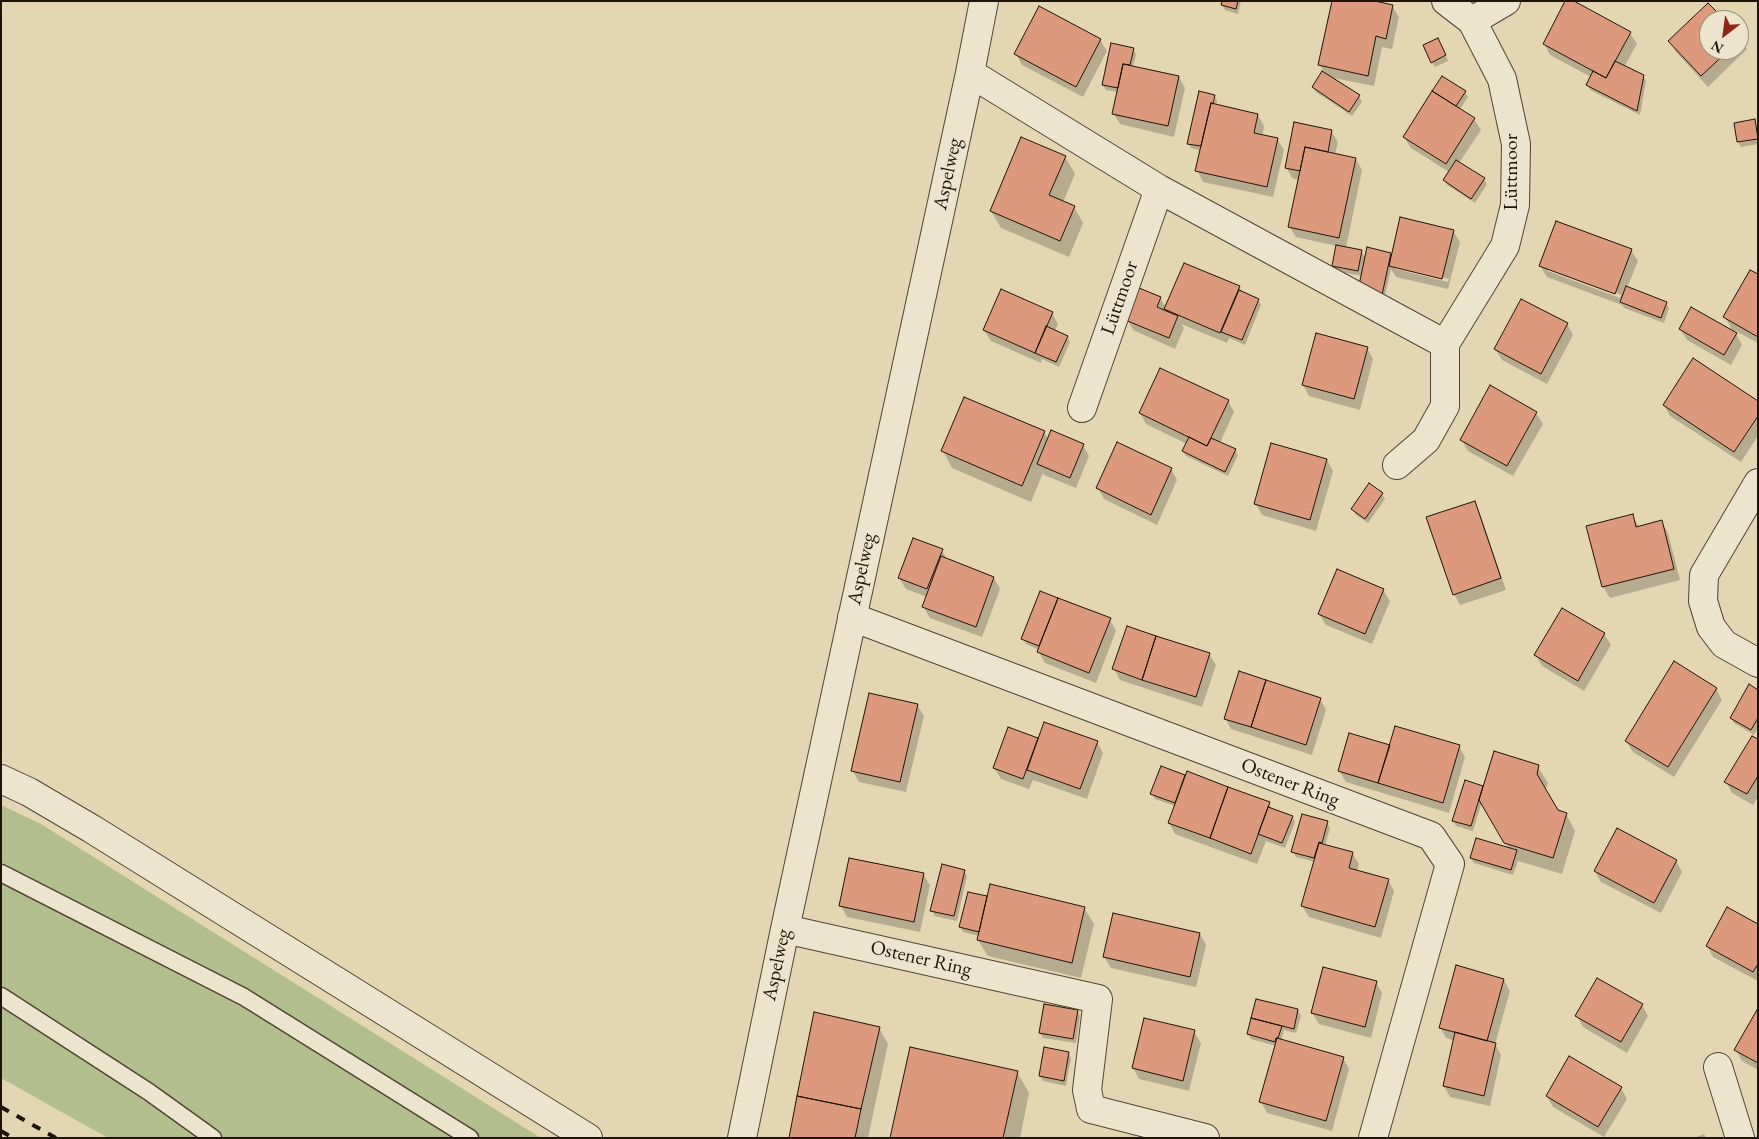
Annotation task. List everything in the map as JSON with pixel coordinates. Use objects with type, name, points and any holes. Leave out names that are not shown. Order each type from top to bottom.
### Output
[{"type":"street","name":"Aspelweg","points":[[742,1138],[984,1]]},
{"type":"street","name":"Lüttmoor","points":[[1445,344],[1505,246],[1515,205],[1516,144],[1502,79],[1472,21],[1446,1]]},
{"type":"street","points":[[1472,21],[1506,1]]},
{"type":"street","points":[[970,73],[1159,189],[1445,344],[1445,406],[1426,440],[1397,466]]},
{"type":"street","name":"Lüttmoor","points":[[1082,408],[1159,189]]},
{"type":"street","points":[[1758,482],[1704,575],[1703,601],[1711,627],[1724,644],[1758,663]]},
{"type":"street","name":"Ostener Ring","points":[[852,616],[1431,836],[1450,864],[1373,1138]]},
{"type":"street","points":[[1,779],[29,792],[92,829],[588,1138]]},
{"type":"street","name":"Ostener Ring","points":[[785,929],[1098,999],[1087,1090],[1091,1109],[1205,1138]]},
{"type":"street","points":[[1718,1067],[1740,1138]]},
{"type":"lane","points":[[1,873],[244,997],[470,1138]]},
{"type":"lane","points":[[1,996],[149,1092],[213,1138]]},
{"type":"green space","points":[[1,805],[41,824],[541,1138],[108,1138],[1,1078]]},
{"type":"building","points":[[1222,1],[1238,1],[1236,9],[1221,5]]},
{"type":"building","points":[[1332,1],[1375,1],[1393,5],[1386,39],[1376,36],[1368,76],[1318,65]]},
{"type":"building","points":[[1565,1],[1574,1],[1631,32],[1606,78],[1543,44]]},
{"type":"building","points":[[1708,3],[1715,10],[1701,10]]},
{"type":"building","points":[[1039,6],[1101,39],[1076,87],[1014,54]]},
{"type":"building","points":[[1699,12],[1699,60],[1718,60],[1701,76],[1668,41]]},
{"type":"building","points":[[1438,38],[1446,55],[1431,63],[1423,45]]},
{"type":"building","points":[[1111,43],[1134,48],[1130,65],[1123,64],[1118,88],[1102,85]]},
{"type":"building","points":[[1615,61],[1644,75],[1637,111],[1586,85],[1593,71],[1606,78]]},
{"type":"building","points":[[1123,64],[1179,76],[1168,126],[1112,114]]},
{"type":"building","points":[[1322,71],[1360,95],[1349,112],[1312,87]]},
{"type":"building","points":[[1442,76],[1466,91],[1456,106],[1432,91]]},
{"type":"building","points":[[1199,91],[1215,95],[1213,104],[1211,103],[1201,146],[1187,144]]},
{"type":"building","points":[[1432,91],[1475,118],[1446,164],[1403,137]]},
{"type":"building","points":[[1211,103],[1258,114],[1254,133],[1278,138],[1267,187],[1195,171]]},
{"type":"building","points":[[1755,119],[1758,139],[1737,142],[1734,123]]},
{"type":"building","points":[[1294,122],[1332,130],[1328,152],[1305,147],[1300,171],[1285,168]]},
{"type":"building","points":[[1021,137],[1066,156],[1049,195],[1075,206],[1060,241],[990,211]]},
{"type":"building","points":[[1305,147],[1356,158],[1339,238],[1288,227]]},
{"type":"building","points":[[1456,160],[1485,178],[1471,199],[1443,180]]},
{"type":"building","points":[[1400,217],[1454,230],[1442,279],[1389,266]]},
{"type":"building","points":[[1556,221],[1632,249],[1615,294],[1539,266]]},
{"type":"building","points":[[1336,245],[1362,250],[1358,271],[1332,266]]},
{"type":"building","points":[[1367,247],[1391,253],[1382,295],[1358,290]]},
{"type":"building","points":[[1184,263],[1240,286],[1220,333],[1164,309]]},
{"type":"building","points":[[1750,270],[1758,274],[1758,337],[1723,317]]},
{"type":"building","points":[[1626,286],[1667,302],[1661,318],[1620,302]]},
{"type":"building","points":[[1139,288],[1161,297],[1157,307],[1178,316],[1169,338],[1125,320]]},
{"type":"building","points":[[1001,289],[1053,312],[1035,353],[983,330]]},
{"type":"building","points":[[1239,290],[1259,299],[1242,340],[1221,332]]},
{"type":"building","points":[[1521,299],[1568,323],[1541,374],[1494,349]]},
{"type":"building","points":[[1691,307],[1737,333],[1724,355],[1679,329]]},
{"type":"building","points":[[1046,326],[1068,336],[1056,362],[1035,353]]},
{"type":"building","points":[[1316,333],[1368,347],[1354,399],[1302,385]]},
{"type":"building","points":[[1693,358],[1758,401],[1758,416],[1734,452],[1663,405]]},
{"type":"building","points":[[1160,368],[1229,400],[1207,446],[1139,413]]},
{"type":"building","points":[[1490,385],[1537,412],[1507,466],[1460,440]]},
{"type":"building","points":[[964,397],[1045,431],[1022,486],[941,451]]},
{"type":"building","points":[[1051,430],[1084,444],[1070,478],[1037,464]]},
{"type":"building","points":[[1189,437],[1207,446],[1211,438],[1236,449],[1225,472],[1182,451]]},
{"type":"building","points":[[1117,442],[1172,468],[1151,515],[1096,488]]},
{"type":"building","points":[[1271,443],[1327,459],[1310,520],[1254,504]]},
{"type":"building","points":[[1369,483],[1383,493],[1365,519],[1351,509]]},
{"type":"building","points":[[1475,501],[1501,578],[1453,595],[1426,517]]},
{"type":"building","points":[[1633,514],[1636,527],[1662,520],[1674,569],[1602,587],[1586,526]]},
{"type":"building","points":[[913,538],[943,549],[927,589],[898,578]]},
{"type":"building","points":[[941,556],[994,577],[976,627],[922,607]]},
{"type":"building","points":[[1337,569],[1384,589],[1365,634],[1318,614]]},
{"type":"building","points":[[1040,591],[1058,598],[1039,646],[1021,639]]},
{"type":"building","points":[[1058,598],[1111,618],[1089,673],[1037,652]]},
{"type":"building","points":[[1562,608],[1605,633],[1578,681],[1534,655]]},
{"type":"building","points":[[1127,626],[1156,636],[1142,680],[1112,669]]},
{"type":"building","points":[[1156,636],[1210,653],[1196,697],[1142,680]]},
{"type":"building","points":[[1674,661],[1717,688],[1668,767],[1625,741]]},
{"type":"building","points":[[1239,671],[1266,680],[1251,727],[1224,719]]},
{"type":"building","points":[[1266,680],[1321,698],[1306,745],[1251,727]]},
{"type":"building","points":[[1749,684],[1758,690],[1758,718],[1751,730],[1730,718]]},
{"type":"building","points":[[869,693],[918,704],[900,782],[851,771]]},
{"type":"building","points":[[1044,722],[1098,741],[1080,789],[1027,770]]},
{"type":"building","points":[[1395,726],[1460,745],[1443,803],[1378,783]]},
{"type":"building","points":[[1008,727],[1038,738],[1023,779],[993,768]]},
{"type":"building","points":[[1349,733],[1390,745],[1378,783],[1338,771]]},
{"type":"building","points":[[1752,736],[1758,739],[1758,776],[1747,794],[1724,782]]},
{"type":"building","points":[[1494,751],[1539,765],[1537,774],[1558,810],[1567,813],[1553,858],[1504,843],[1479,800]]},
{"type":"building","points":[[1161,766],[1185,775],[1175,803],[1150,794]]},
{"type":"building","points":[[1187,771],[1228,787],[1210,838],[1168,823]]},
{"type":"building","points":[[1465,780],[1483,786],[1471,826],[1452,821]]},
{"type":"building","points":[[1228,787],[1270,802],[1251,854],[1210,838]]},
{"type":"building","points":[[1268,807],[1293,816],[1282,843],[1258,834]]},
{"type":"building","points":[[1302,814],[1328,821],[1322,843],[1319,842],[1314,858],[1291,852]]},
{"type":"building","points":[[1617,828],[1677,860],[1654,903],[1594,871]]},
{"type":"building","points":[[1476,838],[1517,850],[1511,870],[1470,858]]},
{"type":"building","points":[[1319,843],[1353,852],[1349,868],[1389,879],[1375,927],[1301,906]]},
{"type":"building","points":[[849,858],[924,873],[914,922],[839,906]]},
{"type":"building","points":[[942,864],[965,870],[954,916],[930,911]]},
{"type":"building","points":[[990,884],[1085,907],[1072,963],[977,940]]},
{"type":"building","points":[[968,892],[987,896],[979,932],[959,927]]},
{"type":"building","points":[[1727,907],[1758,924],[1758,964],[1753,972],[1706,946]]},
{"type":"building","points":[[1113,913],[1200,933],[1190,977],[1103,957]]},
{"type":"building","points":[[1456,965],[1504,979],[1487,1041],[1439,1028]]},
{"type":"building","points":[[1323,967],[1377,981],[1365,1027],[1311,1013]]},
{"type":"building","points":[[1597,978],[1643,1004],[1621,1042],[1575,1016]]},
{"type":"building","points":[[1256,999],[1298,1009],[1294,1029],[1251,1018]]},
{"type":"building","points":[[1044,1004],[1078,1010],[1073,1039],[1039,1033]]},
{"type":"building","points":[[1758,1008],[1758,1063],[1734,1050]]},
{"type":"building","points":[[814,1012],[880,1027],[861,1109],[797,1096]]},
{"type":"building","points":[[1144,1018],[1195,1030],[1183,1081],[1132,1068]]},
{"type":"building","points":[[1251,1018],[1282,1026],[1275,1042],[1247,1034]]},
{"type":"building","points":[[1455,1032],[1496,1043],[1484,1096],[1443,1086]]},
{"type":"building","points":[[1277,1038],[1344,1057],[1326,1121],[1259,1102]]},
{"type":"building","points":[[910,1047],[1018,1071],[1003,1138],[890,1138]]},
{"type":"building","points":[[1044,1047],[1069,1052],[1064,1081],[1039,1076]]},
{"type":"building","points":[[1569,1056],[1622,1087],[1598,1127],[1546,1096]]},
{"type":"building","points":[[797,1096],[861,1109],[855,1138],[789,1138]]},
{"type":"railway","points":[[1,1107],[56,1138]]},
{"type":"railway","points":[[1,1131],[13,1138]]}]
